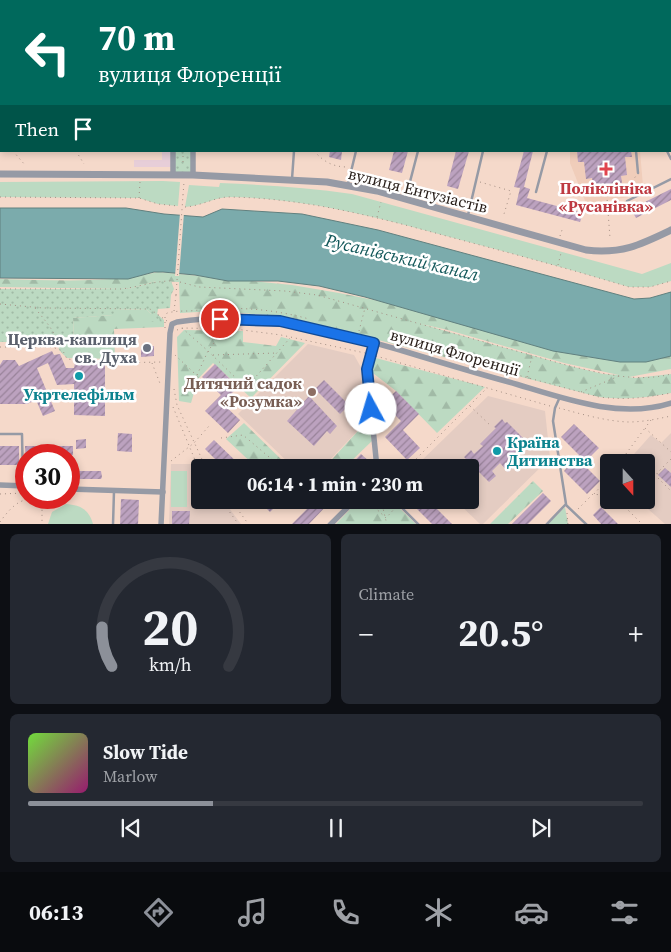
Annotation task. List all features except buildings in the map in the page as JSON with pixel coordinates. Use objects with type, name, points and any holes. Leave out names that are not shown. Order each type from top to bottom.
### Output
[{"type":"street","points":[[173,152],[173,175]]},
{"type":"street","points":[[193,152],[193,175]]},
{"type":"street","name":"вулиця Ентузіастів","points":[[0,174],[193,175],[292,179],[348,185],[405,198],[586,250],[602,252],[637,246],[671,230]]},
{"type":"street","name":"вулиця Флоренції","points":[[172,324],[187,320],[237,318],[280,321],[374,343],[560,397],[628,410],[654,408],[671,403]]},
{"type":"street","points":[[161,524],[169,342],[172,324]]},
{"type":"street","points":[[374,343],[367,369],[376,459]]},
{"type":"street","points":[[0,484],[15,485]]},
{"type":"street","points":[[80,489],[163,492]]},
{"type":"street","points":[[330,524],[346,509]]},
{"type":"lane","points":[[292,179],[294,152]]},
{"type":"lane","points":[[348,185],[356,152]]},
{"type":"lane","points":[[405,198],[418,152]]},
{"type":"lane","points":[[468,216],[484,152]]},
{"type":"lane","points":[[536,192],[547,152]]},
{"type":"lane","points":[[636,152],[638,173]]},
{"type":"lane","points":[[627,201],[671,179]]},
{"type":"lane","points":[[560,397],[555,408],[553,421],[566,504],[586,524]]},
{"type":"lane","points":[[0,434],[22,434],[22,444]]},
{"type":"lane","points":[[113,524],[114,490]]},
{"type":"lane","points":[[546,524],[566,504]]},
{"type":"lane","points":[[403,509],[419,524]]},
{"type":"path","points":[[14,152],[25,165]]},
{"type":"path","points":[[77,152],[84,164]]},
{"type":"path","points":[[183,152],[183,163]]},
{"type":"path","points":[[315,152],[324,162],[338,167],[353,167]]},
{"type":"path","points":[[586,193],[625,190],[638,173]]},
{"type":"path","points":[[476,181],[511,190],[504,214]]},
{"type":"path","points":[[140,182],[140,198]]},
{"type":"path","points":[[174,311],[184,182]]},
{"type":"path","points":[[606,185],[610,238]]},
{"type":"path","points":[[0,197],[140,198],[158,204],[178,206]]},
{"type":"path","points":[[185,207],[197,206],[227,197],[322,206],[377,217],[630,287],[650,286],[671,281]]},
{"type":"path","points":[[595,207],[627,201]]},
{"type":"path","points":[[377,217],[381,202]]},
{"type":"path","points":[[558,266],[562,253]]},
{"type":"path","points":[[0,288],[121,289],[133,288],[156,281],[171,281]]},
{"type":"path","points":[[180,282],[200,287],[285,291],[317,295],[594,372],[635,378],[671,374]]},
{"type":"path","points":[[0,304],[34,307],[150,308],[172,324]]},
{"type":"path","points":[[34,307],[52,329],[57,339],[59,350]]},
{"type":"path","points":[[358,332],[365,308]]},
{"type":"path","points":[[182,328],[241,383],[246,385],[252,382],[291,337]]},
{"type":"path","points":[[173,334],[182,328],[224,329],[291,337],[371,354],[555,408],[606,420],[629,422],[671,416]]},
{"type":"path","points":[[197,375],[208,351],[224,329]]},
{"type":"path","points":[[0,346],[52,347],[63,351],[67,359],[111,363],[162,362]]},
{"type":"path","points":[[173,360],[173,352],[210,388]]},
{"type":"path","points":[[212,355],[278,353]]},
{"type":"path","points":[[527,378],[532,356]]},
{"type":"path","points":[[152,362],[161,386]]},
{"type":"path","points":[[581,392],[620,376]]},
{"type":"path","points":[[172,397],[173,383],[177,405],[202,459]]},
{"type":"path","points":[[415,459],[488,387]]},
{"type":"path","points":[[171,414],[172,404],[195,459]]},
{"type":"path","points":[[470,405],[491,426]]},
{"type":"path","points":[[626,454],[652,420]]},
{"type":"path","points":[[170,462],[194,443],[209,426]]},
{"type":"path","points":[[645,428],[671,452]]},
{"type":"path","points":[[221,438],[243,435],[271,459]]},
{"type":"path","points":[[671,459],[657,474],[658,478],[671,491]]},
{"type":"path","points":[[574,513],[600,487]]},
{"type":"path","points":[[0,494],[15,493]]},
{"type":"path","points":[[593,494],[600,495]]},
{"type":"path","points":[[566,504],[568,524]]},
{"type":"path","points":[[0,522],[15,505]]},
{"type":"path","points":[[42,509],[42,524]]},
{"type":"path","points":[[228,509],[239,524]]},
{"type":"path","points":[[238,509],[249,524]]},
{"type":"path","points":[[376,509],[386,518]]},
{"type":"path","points":[[384,509],[387,524]]},
{"type":"path","points":[[386,518],[394,509]]},
{"type":"path","points":[[627,509],[643,524]]},
{"type":"shaded area","points":[[162,152],[173,152],[173,167],[134,167],[134,160],[162,160]]},
{"type":"shaded area","points":[[570,152],[640,152],[643,186],[630,197],[586,203],[570,163]]},
{"type":"shaded area","name":"Дитячий садок «Розумка»","points":[[308,344],[354,355],[363,371],[368,420],[331,459],[285,459],[238,414]]},
{"type":"shaded area","points":[[488,396],[545,411],[550,458],[483,524],[480,524],[464,509],[479,509],[479,459],[423,459]]},
{"type":"shaded area","points":[[671,433],[671,524],[665,524],[648,509],[655,509],[655,454],[634,454],[651,435],[661,443]]},
{"type":"shaded area","points":[[171,464],[191,464],[191,509],[230,509],[241,524],[169,524]]},
{"type":"green space","points":[[173,152],[193,152],[193,175],[173,175]]},
{"type":"green space","points":[[0,182],[180,182],[178,206],[158,204],[139,198],[0,197]]},
{"type":"green space","points":[[220,183],[302,188],[352,194],[642,274],[671,263],[671,281],[650,287],[629,287],[395,222],[313,205],[257,198],[229,197],[185,207],[189,185],[219,187]]},
{"type":"green space","points":[[158,272],[292,285],[379,301],[517,340],[671,356],[671,369],[629,377],[671,374],[671,393],[635,398],[599,397],[289,317],[216,311],[180,313],[179,282],[156,281],[133,288],[121,289],[0,287],[0,279],[100,280]],"holes":[[[421,324],[564,363],[619,375],[603,374],[566,365]]]},
{"type":"green space","points":[[156,281],[171,281],[174,289],[171,295],[170,308],[158,309],[157,315],[160,322],[149,322],[149,314],[151,314],[147,310],[114,309],[114,315],[73,318],[74,342],[0,342],[0,289],[121,289],[133,288]]},
{"type":"green space","points":[[114,309],[147,310],[151,314],[157,314],[164,320],[164,327],[114,329],[115,359],[67,358],[59,350],[58,343],[74,342],[73,318],[113,315]]},
{"type":"green space","points":[[184,330],[243,331],[243,342],[276,346],[281,337],[305,343],[251,398],[213,363],[198,379],[191,403],[179,401],[177,337]]},
{"type":"green space","points":[[372,357],[485,387],[437,433],[396,391],[369,370]]},
{"type":"green space","points":[[368,420],[372,441],[353,459],[332,459]]},
{"type":"green space","points":[[244,423],[281,459],[247,459],[226,439]]},
{"type":"green space","points":[[171,471],[187,471],[187,507],[171,507]]},
{"type":"green space","points":[[533,481],[543,491],[508,524],[490,524]]},
{"type":"green space","points":[[565,507],[568,524],[548,524]]},
{"type":"green space","points":[[80,508],[87,512],[93,524],[48,524],[52,512],[57,509]]},
{"type":"green space","points":[[350,509],[400,509],[416,524],[336,524]]},
{"type":"water","name":"Русанівський канал","points":[[0,208],[126,208],[164,214],[203,217],[222,209],[302,214],[378,230],[634,299],[650,298],[671,292],[671,356],[646,362],[620,362],[553,351],[365,297],[319,286],[278,281],[228,281],[163,272],[154,272],[128,279],[0,278]]},
{"type":"pier","points":[[180,213],[184,213],[179,276],[175,276]]},
{"type":"place","name":"Поліклініка «Русанівка»","points":[[606,169]]},
{"type":"place","name":"Церква-каплиця св. Духа","points":[[147,348]]},
{"type":"place","name":"Укртелефільм","points":[[79,376]]},
{"type":"place","name":"Дитячий садок «Розумка»","points":[[312,392]]},
{"type":"place","name":"Країна Дитинства","points":[[497,451]]},
{"type":"route","points":[[220,319],[237,318],[280,321],[317,328],[374,343],[367,369],[371,409]]}]
